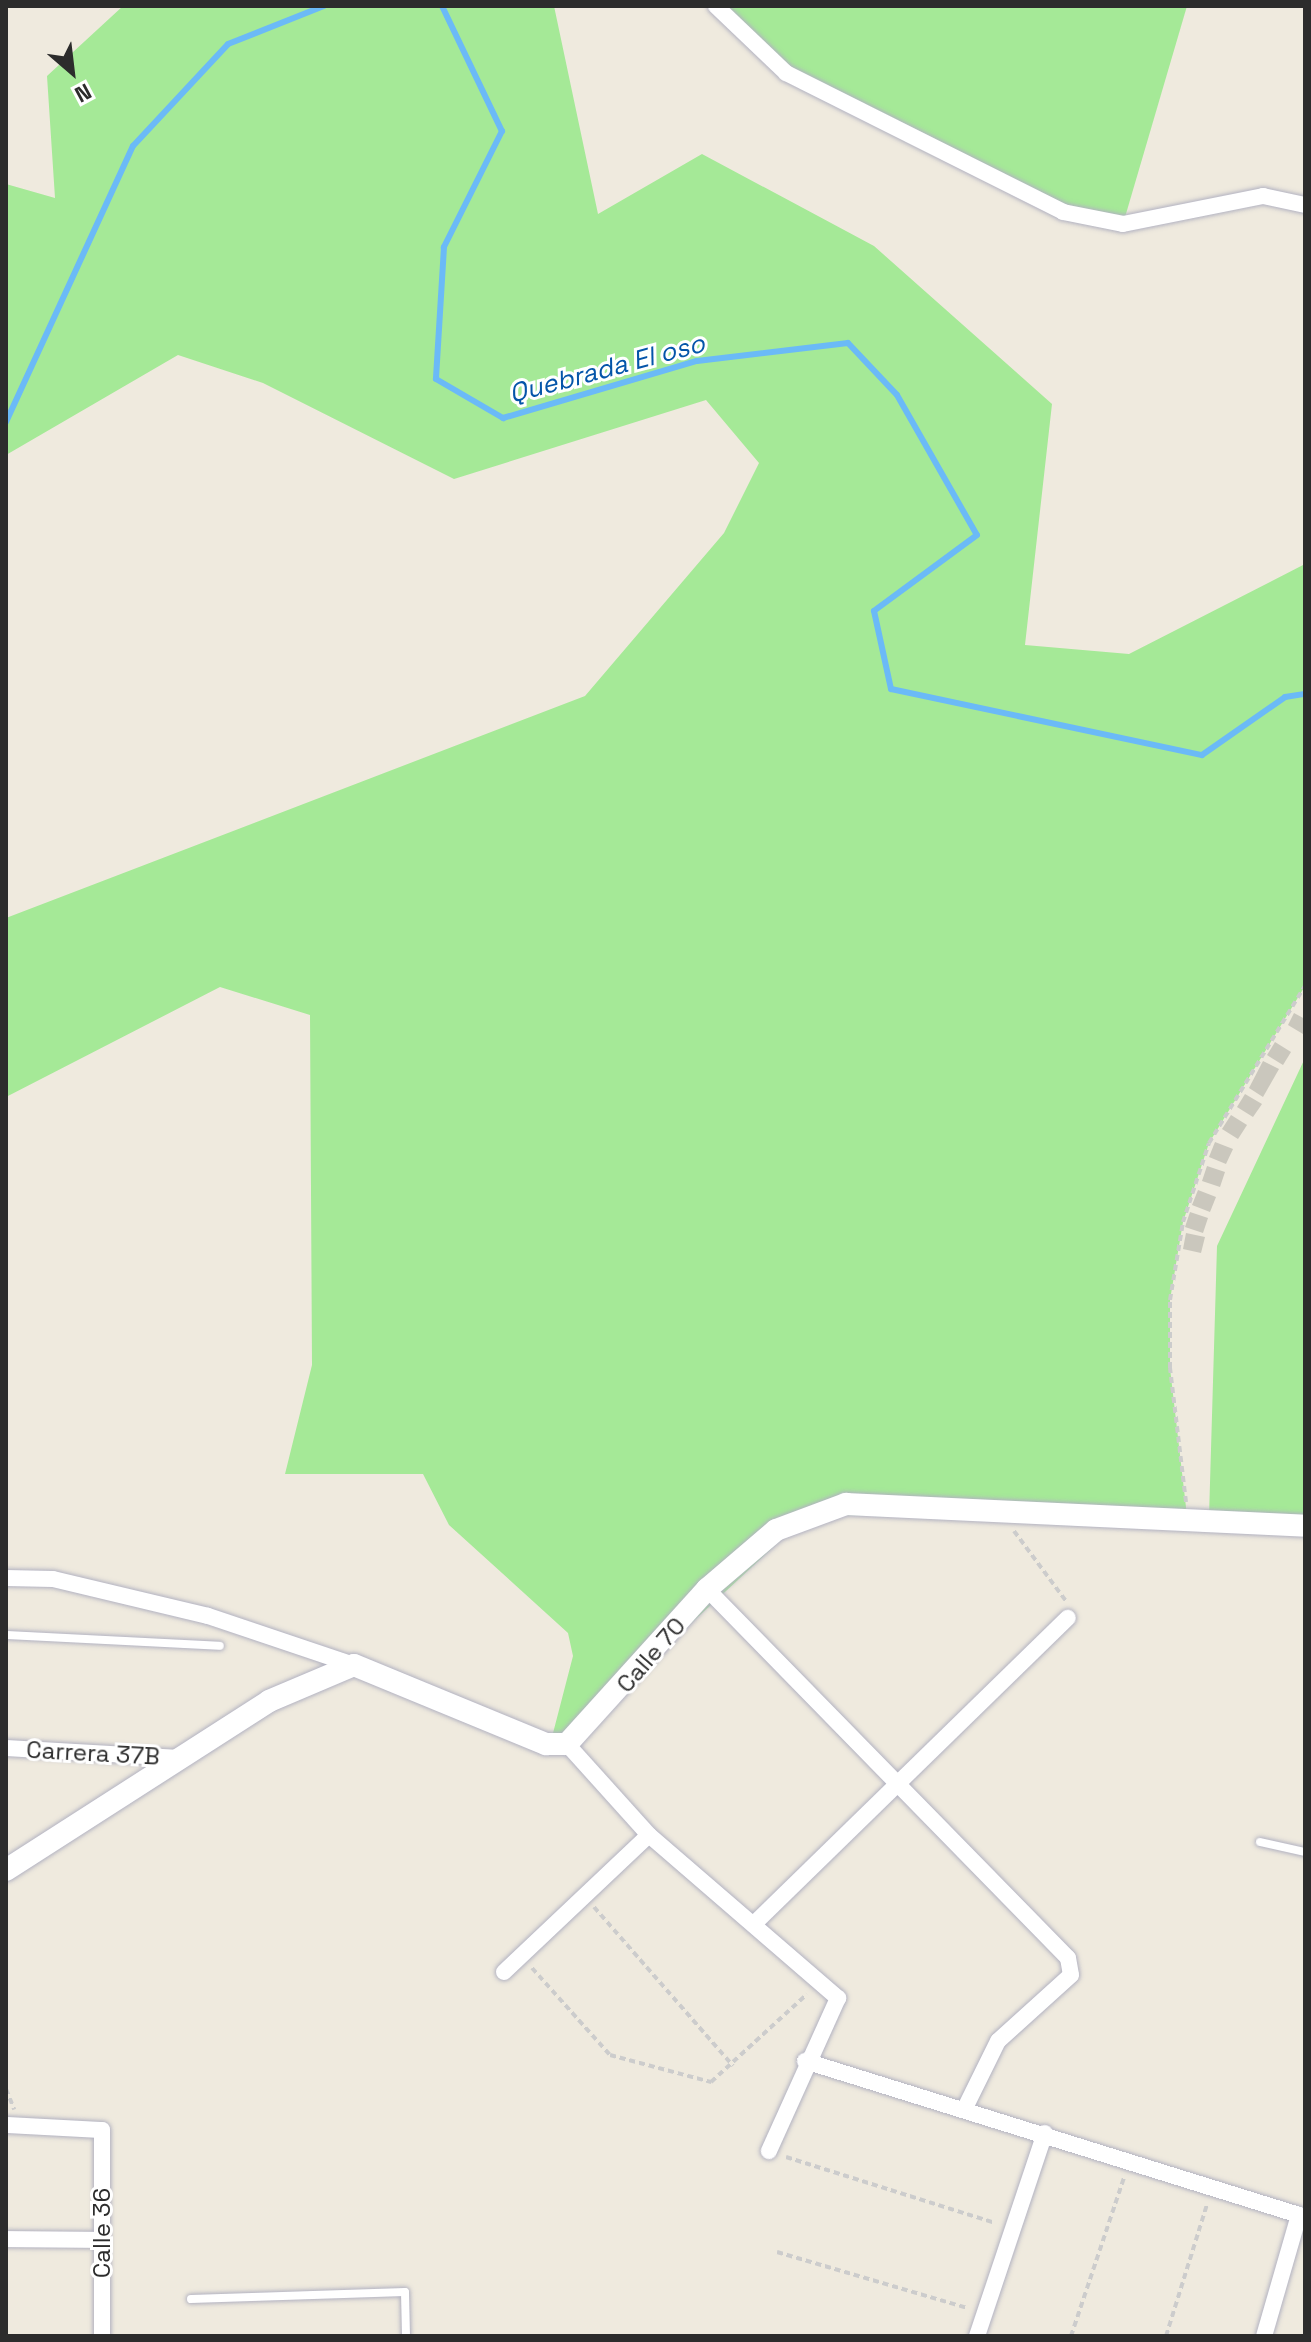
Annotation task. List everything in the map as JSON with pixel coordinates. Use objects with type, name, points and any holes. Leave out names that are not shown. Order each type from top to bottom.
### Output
[{"type":"main road","name":"Calle 70","points":[[567,1744],[707,1589],[776,1530],[846,1504],[1010,1507],[1305,1526]]},
{"type":"main road","points":[[6,1870],[16,1857],[269,1701],[354,1665],[546,1744],[567,1744]]},
{"type":"street","points":[[716,6],[786,73],[1063,212],[1123,224],[1263,196],[1305,205]]},
{"type":"street","points":[[6,1578],[53,1579],[208,1616],[354,1665]]},
{"type":"street","points":[[707,1589],[1072,1966],[998,2041],[964,2110]]},
{"type":"street","points":[[755,1923],[900,1787],[1068,1618]]},
{"type":"street","points":[[567,1744],[649,1835],[755,1923],[838,1998],[805,2061],[769,2151]]},
{"type":"street","name":"Carrera 37B","points":[[6,1748],[180,1758]]},
{"type":"street","points":[[504,1972],[649,1835]]},
{"type":"street","points":[[805,2061],[1045,2133],[1299,2215],[1264,2336]]},
{"type":"street","name":"Calle 36","points":[[6,2125],[102,2130],[102,2336]]},
{"type":"street","points":[[977,2336],[1045,2133]]},
{"type":"street","points":[[6,2239],[102,2240]]},
{"type":"lane","points":[[6,1635],[220,1646]]},
{"type":"lane","points":[[1260,1842],[1305,1852]]},
{"type":"lane","points":[[191,2299],[405,2292],[406,2336]]},
{"type":"path","points":[[1185,1517],[1170,1368],[1170,1300],[1183,1222],[1209,1143],[1305,986]]},
{"type":"path","points":[[1010,1507],[1009,1525],[1062,1594],[1068,1618]]},
{"type":"path","points":[[585,1896],[733,2067]]},
{"type":"path","points":[[521,1955],[610,2055],[711,2082],[733,2067],[820,1981]]},
{"type":"path","points":[[769,2151],[1013,2228]]},
{"type":"path","points":[[1071,2336],[1130,2160]]},
{"type":"path","points":[[1166,2336],[1213,2187]]},
{"type":"path","points":[[777,2252],[985,2314]]},
{"type":"green space","points":[[123,6],[554,6],[598,214],[702,154],[874,246],[1052,404],[1025,645],[1129,654],[1305,564],[1305,986],[1209,1143],[1183,1222],[1170,1300],[1170,1368],[1187,1516],[1209,1517],[1217,1246],[1305,1058],[1305,1530],[809,1514],[630,1680],[583,1735],[552,1737],[573,1656],[568,1633],[449,1525],[423,1474],[285,1474],[312,1365],[310,1015],[220,987],[6,1097],[6,918],[585,696],[724,533],[759,463],[706,400],[454,479],[263,383],[178,355],[6,455],[6,184],[55,198],[47,76]]},
{"type":"green space","points":[[716,6],[1187,6],[1123,224],[1016,187],[817,89]]},
{"type":"building","points":[[1294,1013],[1305,1019],[1303,1034],[1288,1025]]},
{"type":"building","points":[[1275,1042],[1291,1052],[1283,1065],[1267,1055]]},
{"type":"building","points":[[1263,1061],[1279,1069],[1263,1097],[1249,1088]]},
{"type":"building","points":[[1245,1094],[1262,1104],[1253,1117],[1237,1107]]},
{"type":"building","points":[[1231,1115],[1247,1125],[1238,1139],[1222,1129]]},
{"type":"building","points":[[1215,1142],[1233,1149],[1226,1164],[1209,1157]]},
{"type":"building","points":[[1207,1166],[1225,1172],[1220,1187],[1202,1181]]},
{"type":"building","points":[[1198,1190],[1216,1197],[1210,1212],[1192,1205]]},
{"type":"building","points":[[1190,1212],[1208,1218],[1203,1233],[1185,1227]]},
{"type":"building","points":[[1186,1233],[1205,1237],[1201,1253],[1183,1249]]},
{"type":"waterway","name":"Quebrada El oso","points":[[6,422],[133,146],[228,44],[324,6]]},
{"type":"waterway","name":"Quebrada El oso","points":[[442,6],[502,131],[444,247],[436,379],[503,418],[697,361],[848,343],[897,395],[977,535],[874,611],[891,689],[1202,755],[1285,697],[1305,694]]}]
